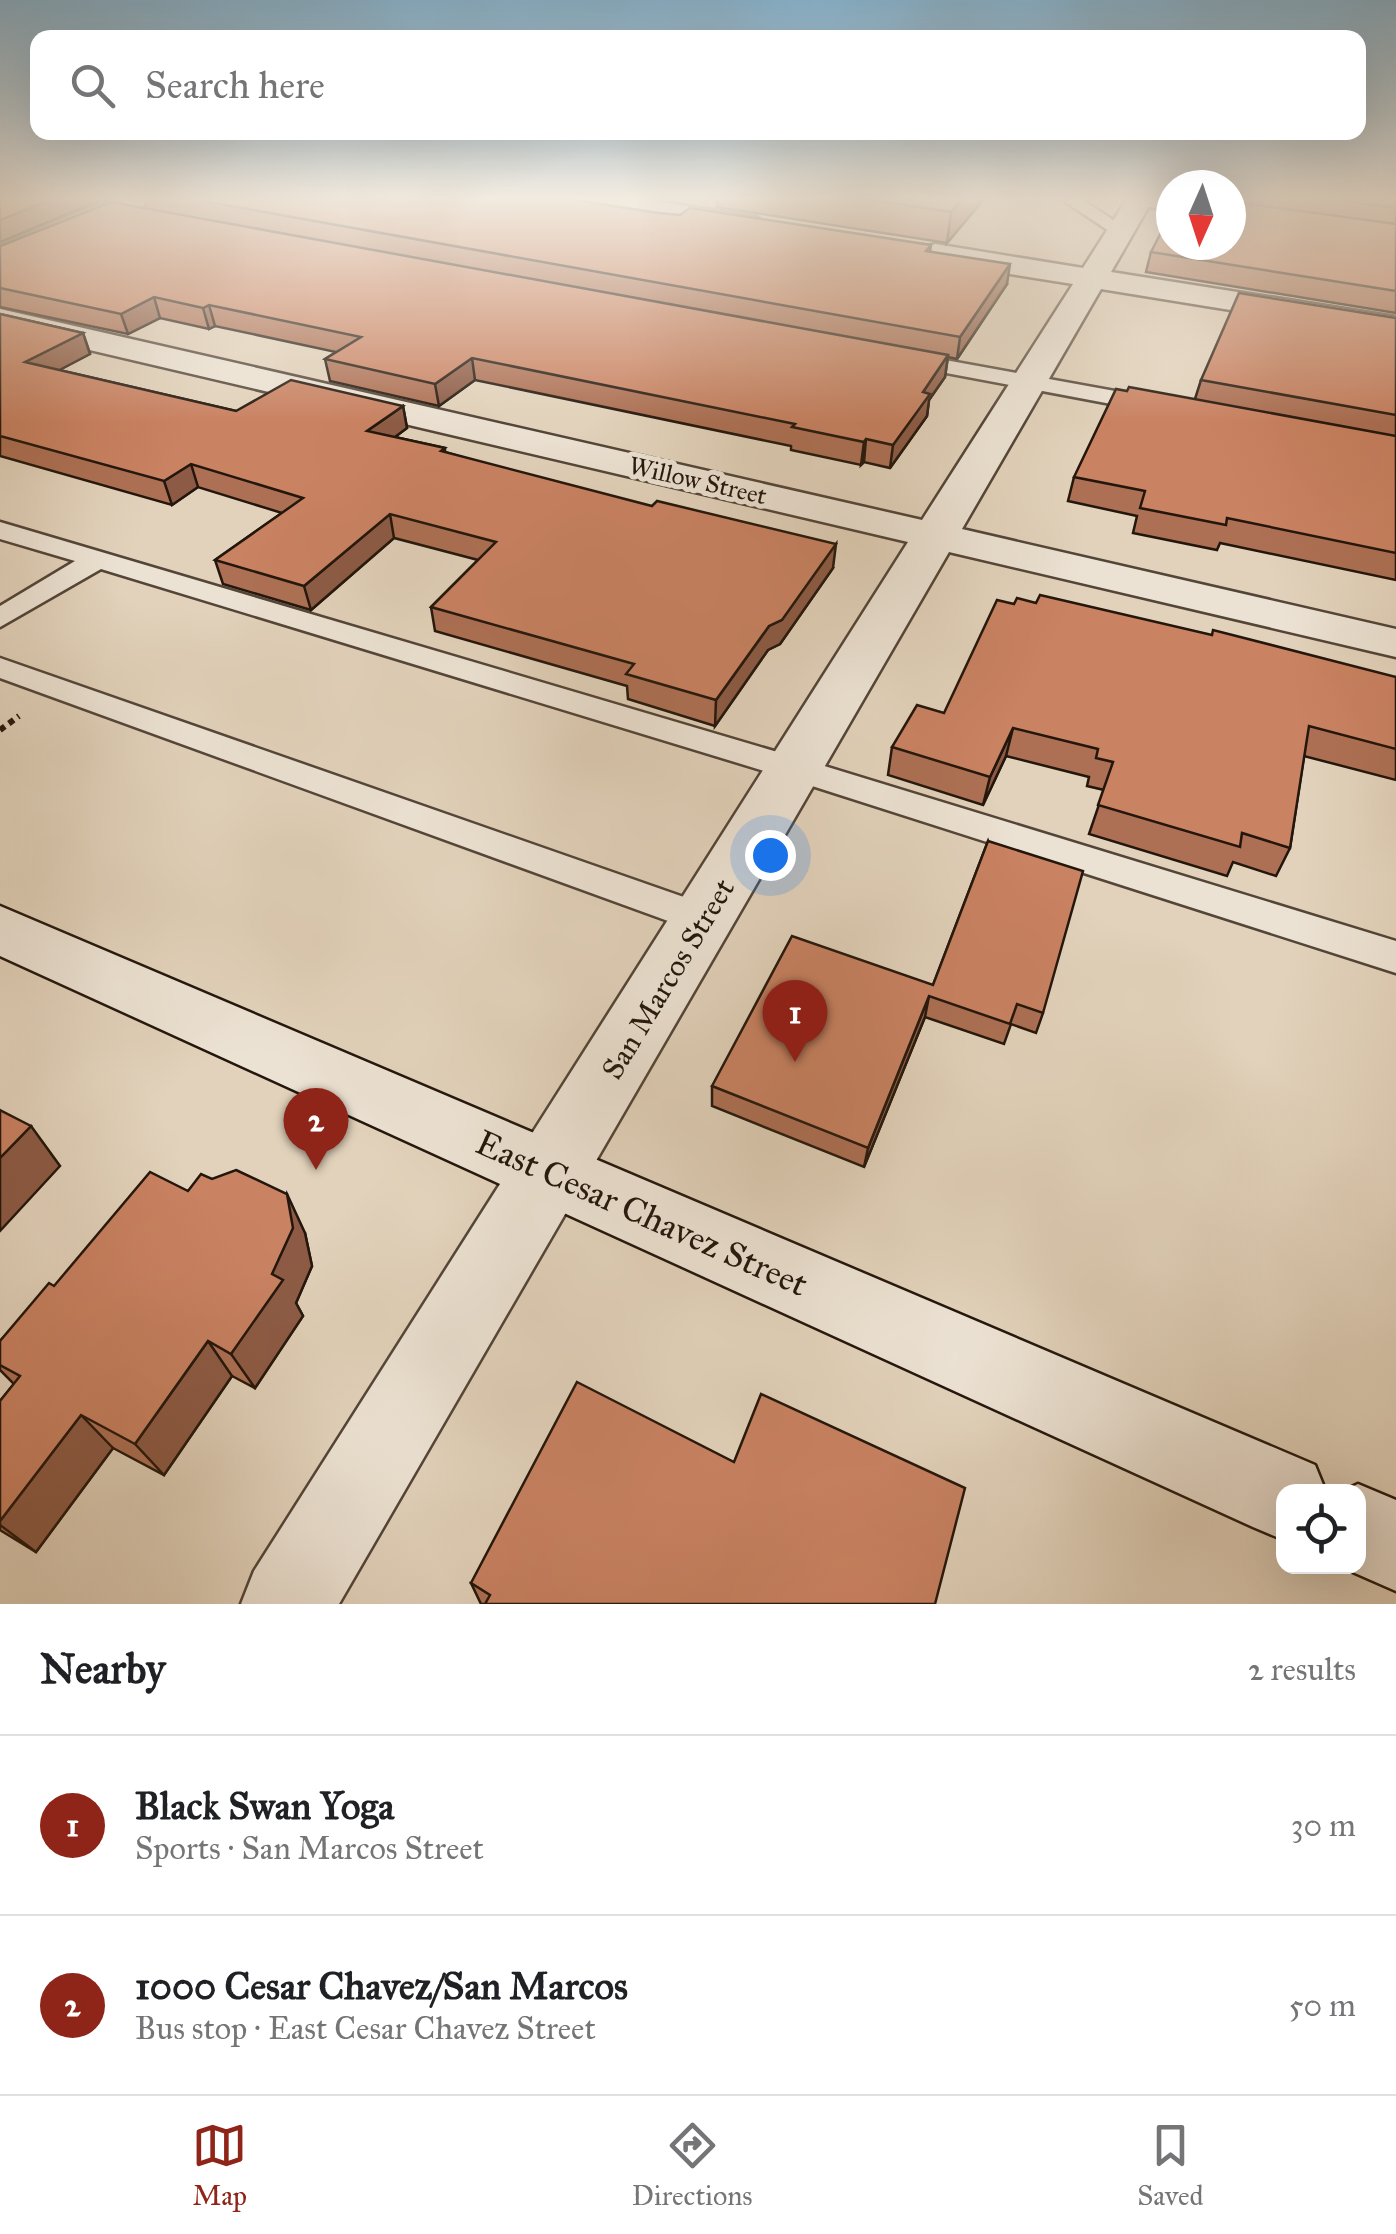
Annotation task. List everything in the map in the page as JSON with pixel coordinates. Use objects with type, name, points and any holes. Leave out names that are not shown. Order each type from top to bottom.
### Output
[{"type":"street","points":[[1066,274],[1396,326]]},
{"type":"street","name":"San Marcos Street","points":[[287,1604],[1095,274]]},
{"type":"street","name":"Willow Street","points":[[0,319],[1396,642]]},
{"type":"street","name":"East Cesar Chavez Street","points":[[0,930],[1276,1492]]},
{"type":"street","points":[[1366,1533],[1396,1546]]},
{"type":"lane","points":[[874,353],[1188,412]]},
{"type":"lane","points":[[0,530],[796,769],[1396,956]]},
{"type":"lane","points":[[0,618],[97,560]]},
{"type":"lane","points":[[0,667],[704,919]]},
{"type":"building","points":[[0,274],[504,274],[948,355],[923,392],[930,394],[893,445],[472,358],[435,384],[325,359],[361,337],[209,305],[203,308],[154,297],[121,314],[0,288]]},
{"type":"building","points":[[609,274],[1003,274],[960,337]]},
{"type":"building","points":[[1288,274],[1396,274],[1396,291]]},
{"type":"building","points":[[1239,293],[1396,318],[1396,415],[1201,380]]},
{"type":"building","points":[[0,314],[83,333],[25,362],[236,411],[291,380],[403,406],[367,431],[445,448],[441,451],[652,506],[657,501],[836,544],[782,620],[769,626],[716,700],[626,674],[634,664],[431,607],[496,542],[390,514],[304,586],[215,560],[303,498],[191,464],[164,481],[0,436]]},
{"type":"building","points":[[1129,387],[1396,436],[1396,553],[1227,518],[1226,525],[1140,508],[1145,491],[1074,477],[1116,389],[1127,391]]},
{"type":"building","points":[[1040,595],[1212,635],[1213,630],[1396,677],[1396,749],[1309,726],[1290,848],[1242,833],[1240,847],[1098,805],[1113,762],[1096,758],[1098,749],[1013,728],[990,777],[892,747],[917,705],[944,713],[997,600],[1014,604],[1017,598],[1036,603]]},
{"type":"building","points":[[988,841],[1083,871],[1043,1013],[1017,1004],[1010,1024],[929,996],[868,1148],[712,1086],[792,936],[933,985]]},
{"type":"building","points":[[0,1110],[31,1126],[0,1158]]},
{"type":"building","points":[[236,1170],[287,1194],[293,1228],[272,1274],[283,1280],[231,1354],[208,1341],[135,1444],[81,1415],[0,1521],[0,1401],[20,1376],[0,1365],[0,1341],[49,1283],[54,1286],[150,1172],[188,1191],[201,1174],[212,1179]]},
{"type":"building","points":[[577,1382],[734,1462],[761,1394],[965,1488],[935,1604],[485,1604],[490,1595],[471,1583]]},
{"type":"place","name":"Black Swan Yoga","points":[[795,1062]]},
{"type":"place","name":"1000 Cesar Chavez/San Marcos","points":[[316,1170]]}]
